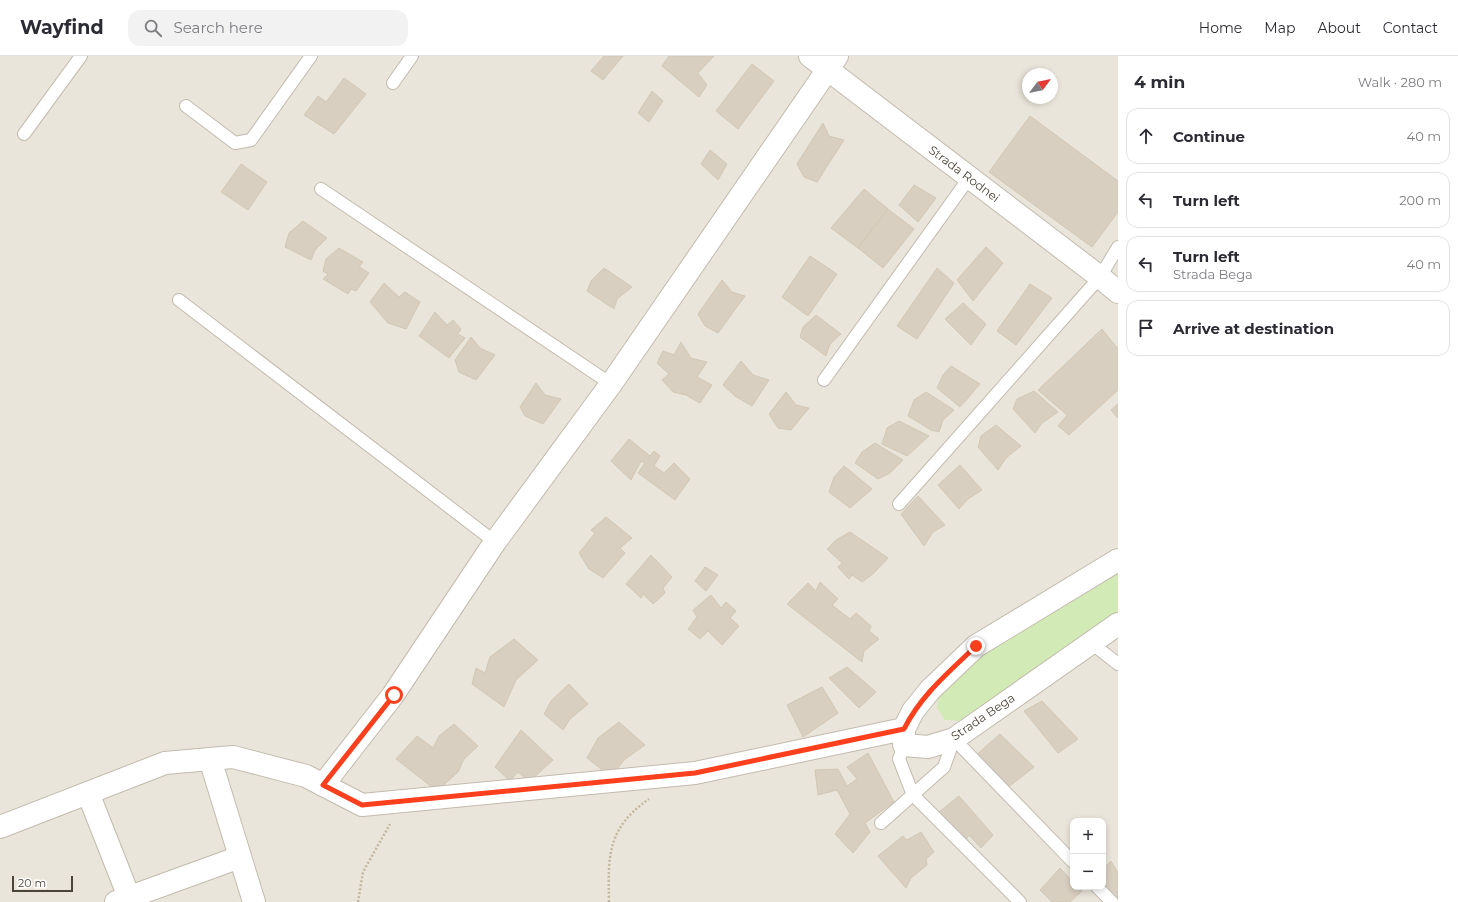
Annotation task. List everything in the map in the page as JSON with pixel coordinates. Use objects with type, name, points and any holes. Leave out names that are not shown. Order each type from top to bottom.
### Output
[{"type":"street","name":"Strada Rodnei","points":[[810,56],[832,63],[969,178],[1118,292]]},
{"type":"street","points":[[323,785],[394,695],[495,542],[611,384],[832,63]]},
{"type":"street","points":[[904,737],[913,711],[930,690],[976,646],[1118,560]]},
{"type":"street","name":"Strada Bega","points":[[0,827],[165,763],[233,757],[306,776],[362,805],[402,803],[695,773],[904,737],[928,748],[954,739],[1090,642],[1118,624]]},
{"type":"street","points":[[210,759],[254,902]]},
{"type":"street","points":[[88,793],[123,900],[240,857]]},
{"type":"lane","points":[[24,134],[81,56]]},
{"type":"lane","points":[[186,106],[235,143],[252,140],[311,56]]},
{"type":"lane","points":[[393,83],[412,56]]},
{"type":"lane","points":[[824,380],[969,178]]},
{"type":"lane","points":[[321,189],[611,384]]},
{"type":"lane","points":[[898,504],[1100,277],[1118,247]]},
{"type":"lane","points":[[179,300],[495,542]]},
{"type":"lane","points":[[1090,642],[1118,664]]},
{"type":"lane","points":[[904,737],[899,759],[913,795],[1020,902]]},
{"type":"lane","points":[[880,823],[944,767],[954,739],[1070,859]]},
{"type":"lane","points":[[1100,890],[1112,902]]},
{"type":"path","points":[[609,902],[608,875],[611,845],[617,830],[647,800],[654,796]]},
{"type":"path","points":[[358,902],[363,872],[402,803]]},
{"type":"shaded area","points":[[0,56],[1118,56],[1118,902],[0,902]]},
{"type":"green space","points":[[1118,567],[1118,614],[963,721],[945,720],[937,708],[939,689],[1009,633]]},
{"type":"building","points":[[604,56],[623,56],[603,80],[591,71]]},
{"type":"building","points":[[669,56],[714,56],[698,73],[707,85],[699,97],[662,66]]},
{"type":"building","points":[[752,64],[774,81],[738,129],[716,111]]},
{"type":"building","points":[[344,78],[366,94],[334,134],[304,115],[318,96],[326,102]]},
{"type":"building","points":[[652,91],[663,101],[649,122],[638,113]]},
{"type":"building","points":[[1030,116],[1118,181],[1118,212],[1092,247],[989,172]]},
{"type":"building","points":[[823,123],[829,136],[844,140],[817,182],[804,177],[797,164]]},
{"type":"building","points":[[710,150],[727,164],[718,180],[701,164]]},
{"type":"building","points":[[241,164],[267,182],[248,210],[221,192]]},
{"type":"building","points":[[914,185],[936,198],[918,222],[899,205]]},
{"type":"building","points":[[864,189],[888,209],[858,248],[831,228]]},
{"type":"building","points":[[888,209],[914,229],[883,268],[858,248]]},
{"type":"building","points":[[303,221],[327,238],[315,250],[311,260],[285,247],[289,233]]},
{"type":"building","points":[[986,247],[1003,263],[973,301],[957,280]]},
{"type":"building","points":[[339,248],[363,262],[359,267],[369,273],[356,291],[351,289],[348,294],[323,279],[328,274],[323,271],[326,259]]},
{"type":"building","points":[[810,256],[837,274],[808,316],[782,297]]},
{"type":"building","points":[[604,268],[632,287],[617,299],[614,309],[587,291],[591,281]]},
{"type":"building","points":[[937,268],[954,283],[917,339],[897,326]]},
{"type":"building","points":[[722,280],[732,292],[745,296],[718,333],[705,326],[698,314]]},
{"type":"building","points":[[384,283],[399,297],[405,292],[420,302],[406,329],[388,323],[370,302]]},
{"type":"building","points":[[1030,284],[1052,298],[1016,345],[997,331]]},
{"type":"building","points":[[963,303],[986,324],[971,345],[945,319]]},
{"type":"building","points":[[435,312],[447,325],[453,320],[461,329],[458,334],[465,338],[449,358],[419,336]]},
{"type":"building","points":[[816,315],[841,334],[830,344],[826,356],[800,337],[803,327]]},
{"type":"building","points":[[1102,329],[1118,349],[1118,390],[1069,435],[1058,426],[1067,415],[1038,390]]},
{"type":"building","points":[[471,337],[480,348],[495,355],[476,380],[459,372],[455,360]]},
{"type":"building","points":[[681,342],[691,358],[707,362],[697,377],[712,385],[700,403],[686,395],[673,392],[662,380],[669,374],[657,363],[663,351],[674,355]]},
{"type":"building","points":[[741,361],[753,375],[769,380],[752,406],[735,396],[723,385]]},
{"type":"building","points":[[951,366],[980,384],[960,407],[937,388],[943,375]]},
{"type":"building","points":[[536,383],[545,395],[561,399],[543,424],[525,416],[520,407]]},
{"type":"building","points":[[1034,391],[1058,412],[1042,423],[1035,433],[1013,409],[1017,399]]},
{"type":"building","points":[[786,392],[796,405],[809,408],[791,430],[778,428],[769,414]]},
{"type":"building","points":[[926,392],[954,410],[943,420],[939,432],[931,430],[908,416],[914,400]]},
{"type":"building","points":[[1118,404],[1118,418],[1111,410]]},
{"type":"building","points":[[899,421],[929,436],[907,456],[882,444],[887,428]]},
{"type":"building","points":[[996,425],[1021,446],[1006,458],[998,470],[978,447],[981,436]]},
{"type":"building","points":[[629,439],[650,456],[654,451],[660,456],[654,466],[664,473],[674,463],[690,479],[675,500],[638,473],[645,463],[641,461],[631,480],[611,461]]},
{"type":"building","points":[[875,443],[903,460],[890,473],[878,479],[855,463],[862,452]]},
{"type":"building","points":[[960,465],[982,490],[968,499],[959,509],[938,485]]},
{"type":"building","points":[[844,466],[872,489],[850,508],[829,492],[834,477]]},
{"type":"building","points":[[918,496],[945,525],[933,532],[924,546],[901,514]]},
{"type":"building","points":[[606,517],[632,538],[620,548],[625,553],[603,578],[589,569],[579,553],[595,533],[591,530]]},
{"type":"building","points":[[850,532],[888,558],[874,573],[862,582],[852,575],[849,579],[838,567],[842,563],[827,549],[836,540]]},
{"type":"building","points":[[651,555],[672,577],[663,588],[665,593],[653,604],[643,594],[641,598],[626,584]]},
{"type":"building","points":[[705,567],[718,575],[706,591],[695,581]]},
{"type":"building","points":[[820,582],[838,599],[832,605],[850,619],[856,613],[871,626],[869,631],[879,639],[864,651],[862,662],[787,604],[808,583],[816,591]]},
{"type":"building","points":[[711,595],[721,608],[726,602],[736,611],[730,618],[739,626],[722,645],[708,631],[700,639],[688,629],[697,617],[693,610]]},
{"type":"building","points":[[514,639],[538,660],[516,680],[504,707],[472,684],[476,668],[485,673],[490,657]]},
{"type":"building","points":[[847,667],[876,692],[859,708],[829,678]]},
{"type":"building","points":[[569,684],[588,704],[570,719],[563,730],[544,714],[551,701]]},
{"type":"building","points":[[822,687],[838,713],[803,737],[787,705]]},
{"type":"building","points":[[1042,701],[1078,739],[1058,753],[1024,711]]},
{"type":"building","points":[[619,722],[645,745],[624,760],[611,777],[587,758],[598,738]]},
{"type":"building","points":[[454,724],[478,746],[464,759],[458,772],[437,791],[396,759],[417,736],[433,748],[439,736]]},
{"type":"building","points":[[521,730],[553,760],[529,782],[518,772],[510,781],[495,767]]},
{"type":"building","points":[[1000,734],[1034,767],[1006,789],[975,756]]},
{"type":"building","points":[[868,753],[894,802],[865,823],[870,832],[853,853],[835,834],[850,814],[837,790],[818,795],[815,770],[838,769],[847,786],[857,779],[847,767]]},
{"type":"building","points":[[959,796],[993,835],[981,848],[969,835],[965,841],[939,812]]},
{"type":"building","points":[[921,832],[934,852],[926,859],[927,865],[911,878],[906,888],[878,856],[903,836],[907,840]]},
{"type":"building","points":[[1111,861],[1118,873],[1118,901],[1106,887],[1106,866]]},
{"type":"building","points":[[1060,868],[1070,879],[1070,890],[1082,891],[1070,902],[1052,902],[1040,890]]},
{"type":"route","points":[[394,695],[323,785],[362,805],[402,803],[695,773],[904,729],[913,711],[930,690],[976,646]]}]
